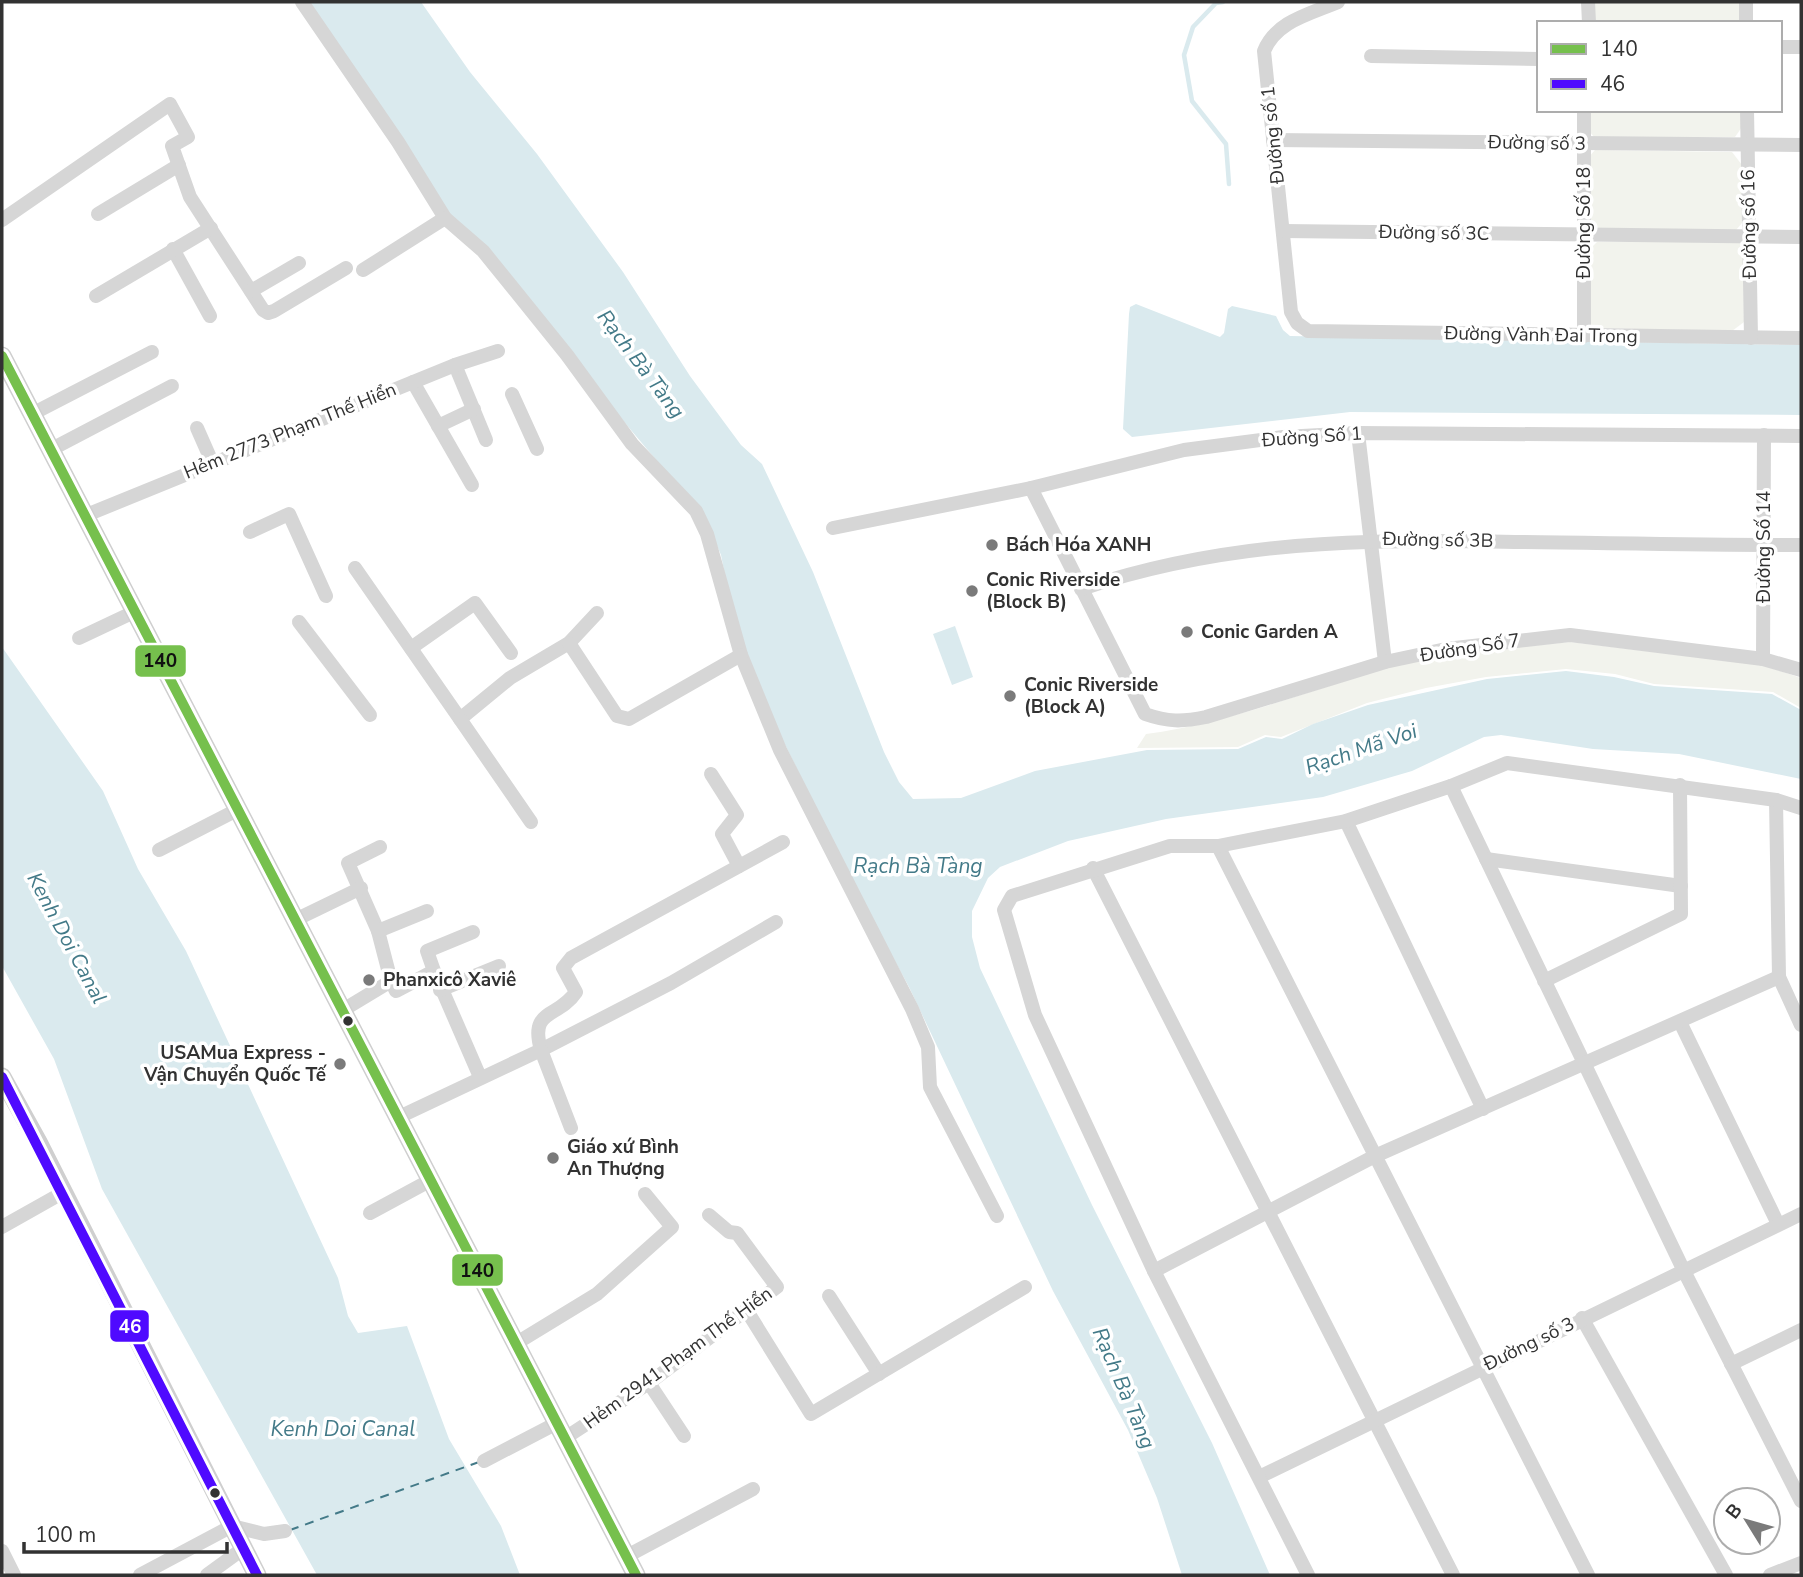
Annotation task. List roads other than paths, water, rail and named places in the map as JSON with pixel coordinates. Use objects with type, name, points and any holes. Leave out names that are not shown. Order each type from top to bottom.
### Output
[{"type":"main road","points":[[4,366],[32,414],[636,1575]]},
{"type":"main road","points":[[2,1077],[64,1192],[257,1575]]},
{"type":"street","points":[[302,2],[398,142],[445,218],[483,251],[567,355],[632,444],[696,511],[707,534],[741,655],[780,750],[912,1009],[928,1047],[930,1087],[997,1216]]},
{"type":"street","name":"Đường số 1","points":[[1291,312],[1264,51],[1270,36],[1282,26],[1338,2]]},
{"type":"street","points":[[1588,2],[1589,21]]},
{"type":"street","points":[[1746,2],[1746,21]]},
{"type":"street","points":[[1782,47],[1801,47]]},
{"type":"street","points":[[1371,56],[1537,59]]},
{"type":"street","points":[[2,220],[170,104],[188,137],[172,146],[190,197],[268,313],[346,268]]},
{"type":"street","name":"Đường Số 18","points":[[1584,112],[1584,337]]},
{"type":"street","name":"Đường số 16","points":[[1747,112],[1751,338]]},
{"type":"street","name":"Đường số 3","points":[[1273,140],[1801,145]]},
{"type":"street","points":[[98,214],[179,164]]},
{"type":"street","points":[[363,270],[445,218]]},
{"type":"street","points":[[96,296],[211,228]]},
{"type":"street","name":"Đường số 3C","points":[[1283,231],[1584,235]]},
{"type":"street","points":[[1584,235],[1801,237]]},
{"type":"street","points":[[173,249],[210,317]]},
{"type":"street","points":[[251,291],[299,263]]},
{"type":"street","name":"Đường Vành Đai Trong","points":[[1291,312],[1297,323],[1308,331],[1801,338]]},
{"type":"street","name":"Hẻm 2773 Phạm Thế Hiển","points":[[84,516],[455,365],[498,351]]},
{"type":"street","points":[[32,414],[152,352]]},
{"type":"street","points":[[455,365],[486,440]]},
{"type":"street","points":[[413,382],[472,485]]},
{"type":"street","points":[[50,450],[172,386]]},
{"type":"street","points":[[512,394],[537,449]]},
{"type":"street","points":[[438,426],[474,409]]},
{"type":"street","points":[[197,428],[212,462]]},
{"type":"street","points":[[1358,433],[1385,662]]},
{"type":"street","name":"Đường Số 1","points":[[833,528],[1031,488],[1184,450],[1283,437],[1358,433],[1801,436]]},
{"type":"street","name":"Đường Số 14","points":[[1763,659],[1764,435]]},
{"type":"street","points":[[1031,488],[1081,589]]},
{"type":"street","points":[[250,532],[289,514],[326,596]]},
{"type":"street","name":"Đường số 3B","points":[[1081,589],[1134,571],[1242,549],[1369,539],[1801,545]]},
{"type":"street","points":[[355,568],[531,821]]},
{"type":"street","name":"Đường Số 7","points":[[1081,589],[1145,714],[1168,722],[1183,722],[1385,662],[1446,649],[1570,635],[1763,659],[1801,670]]},
{"type":"street","points":[[411,648],[475,603],[511,653]]},
{"type":"street","points":[[79,638],[134,612]]},
{"type":"street","points":[[460,719],[510,678],[569,643],[597,613]]},
{"type":"street","points":[[299,622],[370,715]]},
{"type":"street","points":[[569,643],[617,716],[629,719],[741,655]]},
{"type":"street","points":[[1308,1575],[1154,1271],[1035,1014],[1004,910],[1012,896],[1093,868],[1170,846],[1218,846],[1346,821],[1451,786],[1507,762],[1776,800],[1801,808]]},
{"type":"street","points":[[711,774],[737,815],[722,834],[740,866]]},
{"type":"street","points":[[1544,981],[1681,914],[1680,785]]},
{"type":"street","points":[[1451,786],[1683,1269],[1801,1501]]},
{"type":"street","points":[[1776,800],[1779,977],[1801,1025]]},
{"type":"street","points":[[159,850],[237,810]]},
{"type":"street","points":[[1346,821],[1483,1110]]},
{"type":"street","points":[[571,1128],[535,1032],[538,1024],[576,992],[563,968],[571,958],[783,842]]},
{"type":"street","points":[[1218,846],[1587,1575]]},
{"type":"street","points":[[380,847],[348,863],[378,931],[391,981],[396,991],[433,971]]},
{"type":"street","points":[[1486,859],[1681,886]]},
{"type":"street","points":[[1093,868],[1373,1424],[1453,1575]]},
{"type":"street","points":[[295,920],[361,888]]},
{"type":"street","points":[[378,931],[427,911]]},
{"type":"street","points":[[399,1117],[480,1077],[541,1051],[671,983],[776,922]]},
{"type":"street","points":[[473,932],[427,951],[440,990],[480,1077]]},
{"type":"street","points":[[440,990],[499,966]]},
{"type":"street","points":[[1154,1271],[1375,1156],[1779,977]]},
{"type":"street","points":[[343,1010],[391,981]]},
{"type":"street","points":[[1680,1022],[1778,1224]]},
{"type":"street","points":[[370,1213],[431,1180]]},
{"type":"street","points":[[2,1227],[64,1192]]},
{"type":"street","points":[[515,1344],[597,1294],[672,1227],[645,1194]]},
{"type":"street","name":"Đường số 3","points":[[1259,1477],[1801,1214]]},
{"type":"street","name":"Hẻm 2941 Phạm Thế Hiển","points":[[484,1461],[561,1431],[649,1383],[777,1287],[737,1233],[729,1232],[709,1215]]},
{"type":"street","points":[[747,1311],[811,1414],[1026,1287]]},
{"type":"street","points":[[829,1296],[878,1374]]},
{"type":"street","points":[[1582,1318],[1726,1575]]},
{"type":"street","points":[[1731,1364],[1801,1331]]},
{"type":"street","points":[[649,1383],[684,1436]]},
{"type":"street","points":[[627,1556],[753,1489]]},
{"type":"street","points":[[140,1575],[232,1526],[264,1534],[285,1531]]},
{"type":"street","points":[[207,1575],[244,1548]]},
{"type":"street","points":[[2,1551],[13,1575]]},
{"type":"street","points":[[1770,1575],[1801,1563]]},
{"type":"water","name":"Rạch Bà Tàng","points":[[310,2],[421,2],[470,72],[537,154],[623,272],[690,376],[741,445],[762,464],[813,572],[884,752],[899,782],[913,799],[961,798],[1035,771],[1147,750],[1238,749],[1266,737],[1282,739],[1313,724],[1368,705],[1487,679],[1566,671],[1614,677],[1654,686],[1772,694],[1801,710],[1801,779],[1679,754],[1593,749],[1501,735],[1484,737],[1412,771],[1323,797],[1166,819],[1068,841],[1000,867],[988,878],[972,911],[972,937],[980,968],[1092,1205],[1212,1443],[1270,1575],[1182,1575],[1157,1498],[1128,1430],[1053,1291],[909,987],[858,893],[762,698],[730,601],[721,555],[705,518],[444,208]]},
{"type":"water","points":[[1136,304],[1220,337],[1224,333],[1228,309],[1232,306],[1276,316],[1283,330],[1290,336],[1801,345],[1801,415],[1350,412],[1132,437],[1123,429],[1129,314],[1130,307]]},
{"type":"water","points":[[955,626],[973,677],[952,685],[933,634]]},
{"type":"water","name":"Kenh Doi Canal","points":[[2,647],[103,791],[138,869],[186,951],[338,1278],[348,1316],[358,1333],[407,1326],[449,1439],[501,1526],[520,1575],[317,1575],[102,1189],[54,1059],[2,966]]},
{"type":"waterway","points":[[1223,2],[1216,3],[1193,27],[1184,55],[1192,101],[1226,144],[1229,184]]},
{"type":"place","name":"Bách Hóa XANH","points":[[992,545]]},
{"type":"place","name":"Conic Riverside (Block B)","points":[[972,591]]},
{"type":"place","name":"Conic Garden A","points":[[1187,632]]},
{"type":"place","name":"Conic Riverside (Block A)","points":[[1010,696]]},
{"type":"place","name":"Phanxicô Xaviê","points":[[369,980]]},
{"type":"place","name":"USAMua Express - Vận Chuyển Quốc Tế","points":[[340,1064]]},
{"type":"place","name":"Giáo xứ Bình An Thượng","points":[[553,1158]]},
{"type":"water label","name":"Rạch Mã Voi","points":[[1361,749]]}]
